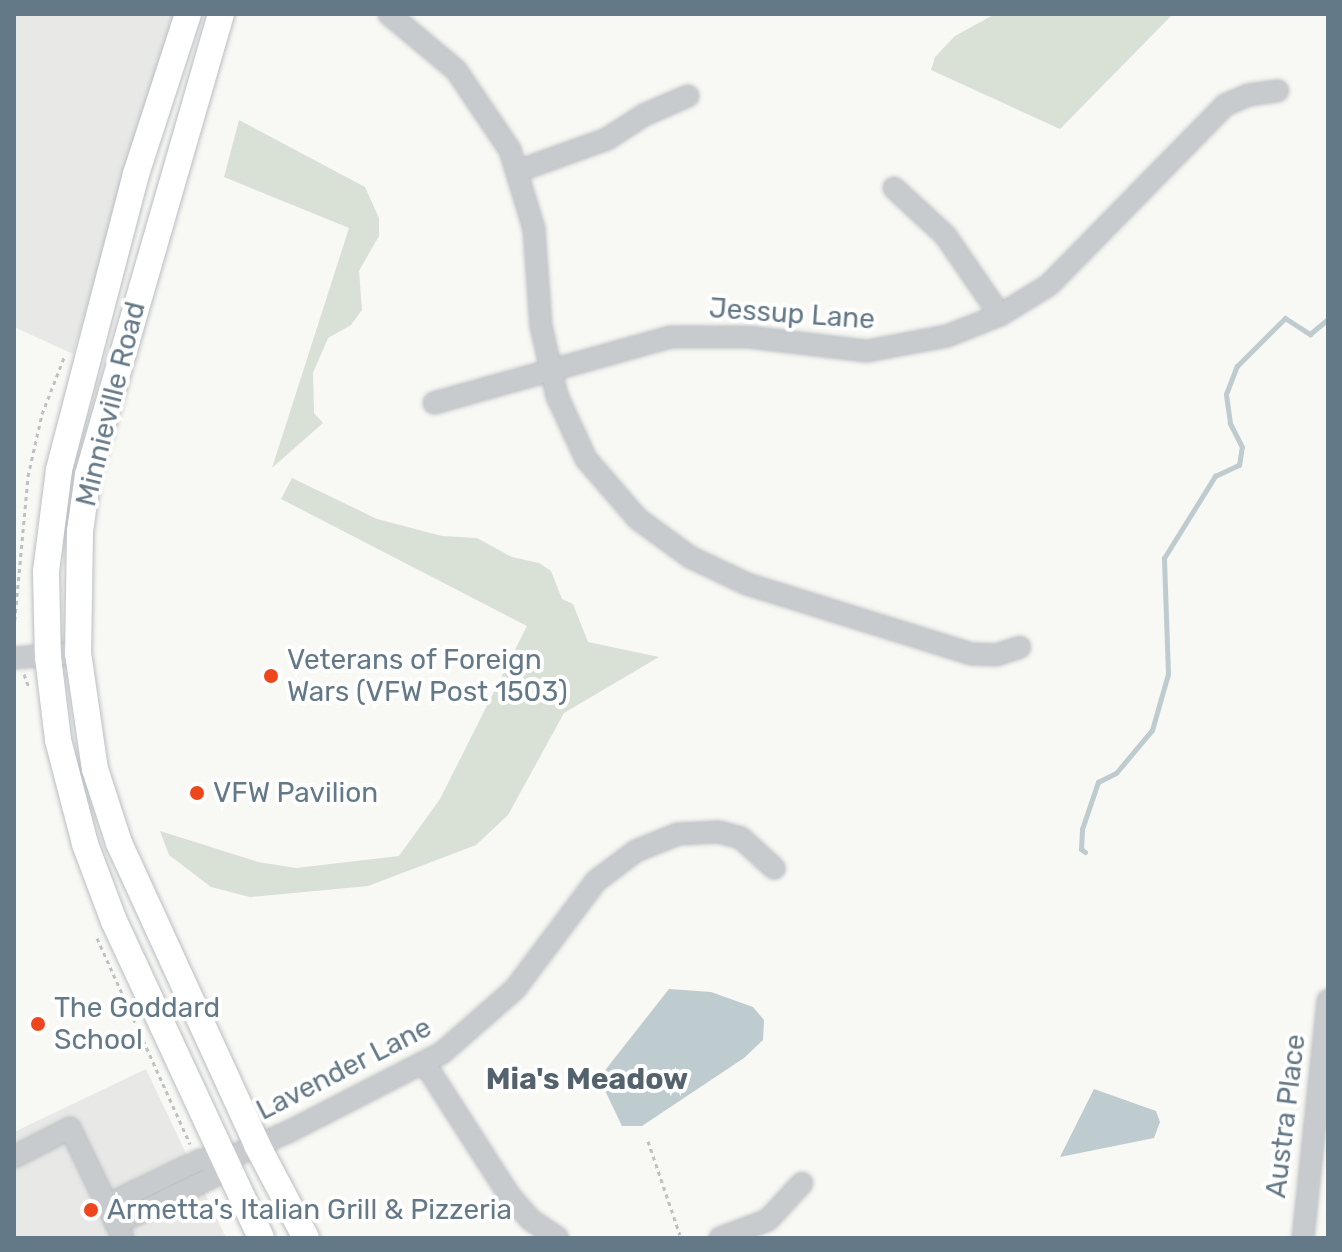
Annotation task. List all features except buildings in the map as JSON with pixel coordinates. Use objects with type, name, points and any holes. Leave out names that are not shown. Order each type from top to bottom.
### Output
[{"type":"main road","name":"Minnieville Road","points":[[188,14],[136,174],[59,470],[46,572],[48,657],[58,740],[85,844],[114,921],[261,1238]]},
{"type":"main road","name":"Minnieville Road","points":[[221,14],[88,475],[80,531],[78,653],[95,769],[119,843],[257,1145],[306,1238]]},
{"type":"street","points":[[389,14],[456,70],[497,126],[518,171],[534,229],[539,310],[550,368],[566,420],[586,459],[638,519],[690,557],[747,584],[972,654],[996,655],[1020,647]]},
{"type":"street","name":"Jessup Lane","points":[[434,403],[550,368],[682,336],[877,350],[947,336],[1000,315],[1065,271],[1225,105],[1248,95],[1278,91]]},
{"type":"street","points":[[518,171],[607,139],[644,115],[688,96]]},
{"type":"street","points":[[894,188],[945,235],[1000,315]]},
{"type":"street","points":[[14,658],[78,653]]},
{"type":"street","name":"Lavender Lane","points":[[225,1160],[425,1064],[495,1010],[596,881],[636,851],[678,834],[719,832],[741,838],[774,868]]},
{"type":"street","name":"Austra Place","points":[[1303,1238],[1323,1085],[1328,1000]]},
{"type":"street","points":[[425,1064],[509,1195],[531,1220],[558,1238]]},
{"type":"street","points":[[14,1157],[70,1128],[119,1231],[211,1178],[225,1160]]},
{"type":"street","points":[[107,1205],[200,1160],[225,1160]]},
{"type":"street","points":[[720,1238],[768,1220],[802,1183]]},
{"type":"path","points":[[648,1141],[680,1235]]},
{"type":"shaded area","points":[[14,14],[174,14],[73,354],[14,327]]},
{"type":"shaded area","points":[[995,14],[1173,14],[1060,129],[931,70],[935,57],[955,36]]},
{"type":"shaded area","points":[[239,120],[365,187],[379,218],[379,236],[359,271],[362,310],[351,325],[328,338],[313,373],[314,413],[323,423],[272,468],[349,228],[224,177]]},
{"type":"shaded area","points":[[292,478],[377,519],[442,536],[477,538],[512,557],[539,563],[551,571],[562,599],[573,604],[588,642],[659,657],[564,713],[508,815],[476,845],[368,886],[250,897],[211,887],[169,855],[160,831],[258,862],[296,868],[399,856],[440,799],[527,626],[281,499]]},
{"type":"shaded area","points":[[669,989],[711,992],[753,1007],[764,1020],[763,1040],[744,1058],[642,1126],[622,1126],[599,1078]]},
{"type":"shaded area","points":[[146,1069],[226,1238],[14,1238],[14,1132]]},
{"type":"shaded area","points":[[1094,1089],[1156,1111],[1160,1122],[1154,1138],[1060,1157]]},
{"type":"waterway","points":[[1085,852],[1081,849],[1082,829],[1098,782],[1116,773],[1152,730],[1168,674],[1164,558],[1215,476],[1239,465],[1242,447],[1230,423],[1226,394],[1237,366],[1285,318],[1310,334],[1328,319]]},
{"type":"place","name":"Veterans of Foreign Wars (VFW Post 1503)","points":[[271,676]]},
{"type":"place","name":"VFW Pavilion","points":[[197,793]]},
{"type":"place","name":"The Goddard School","points":[[38,1024]]},
{"type":"place","name":"Armetta's Italian Grill & Pizzeria","points":[[91,1210]]},
{"type":"district","name":"Mia's Meadow","points":[[587,1079]]}]
